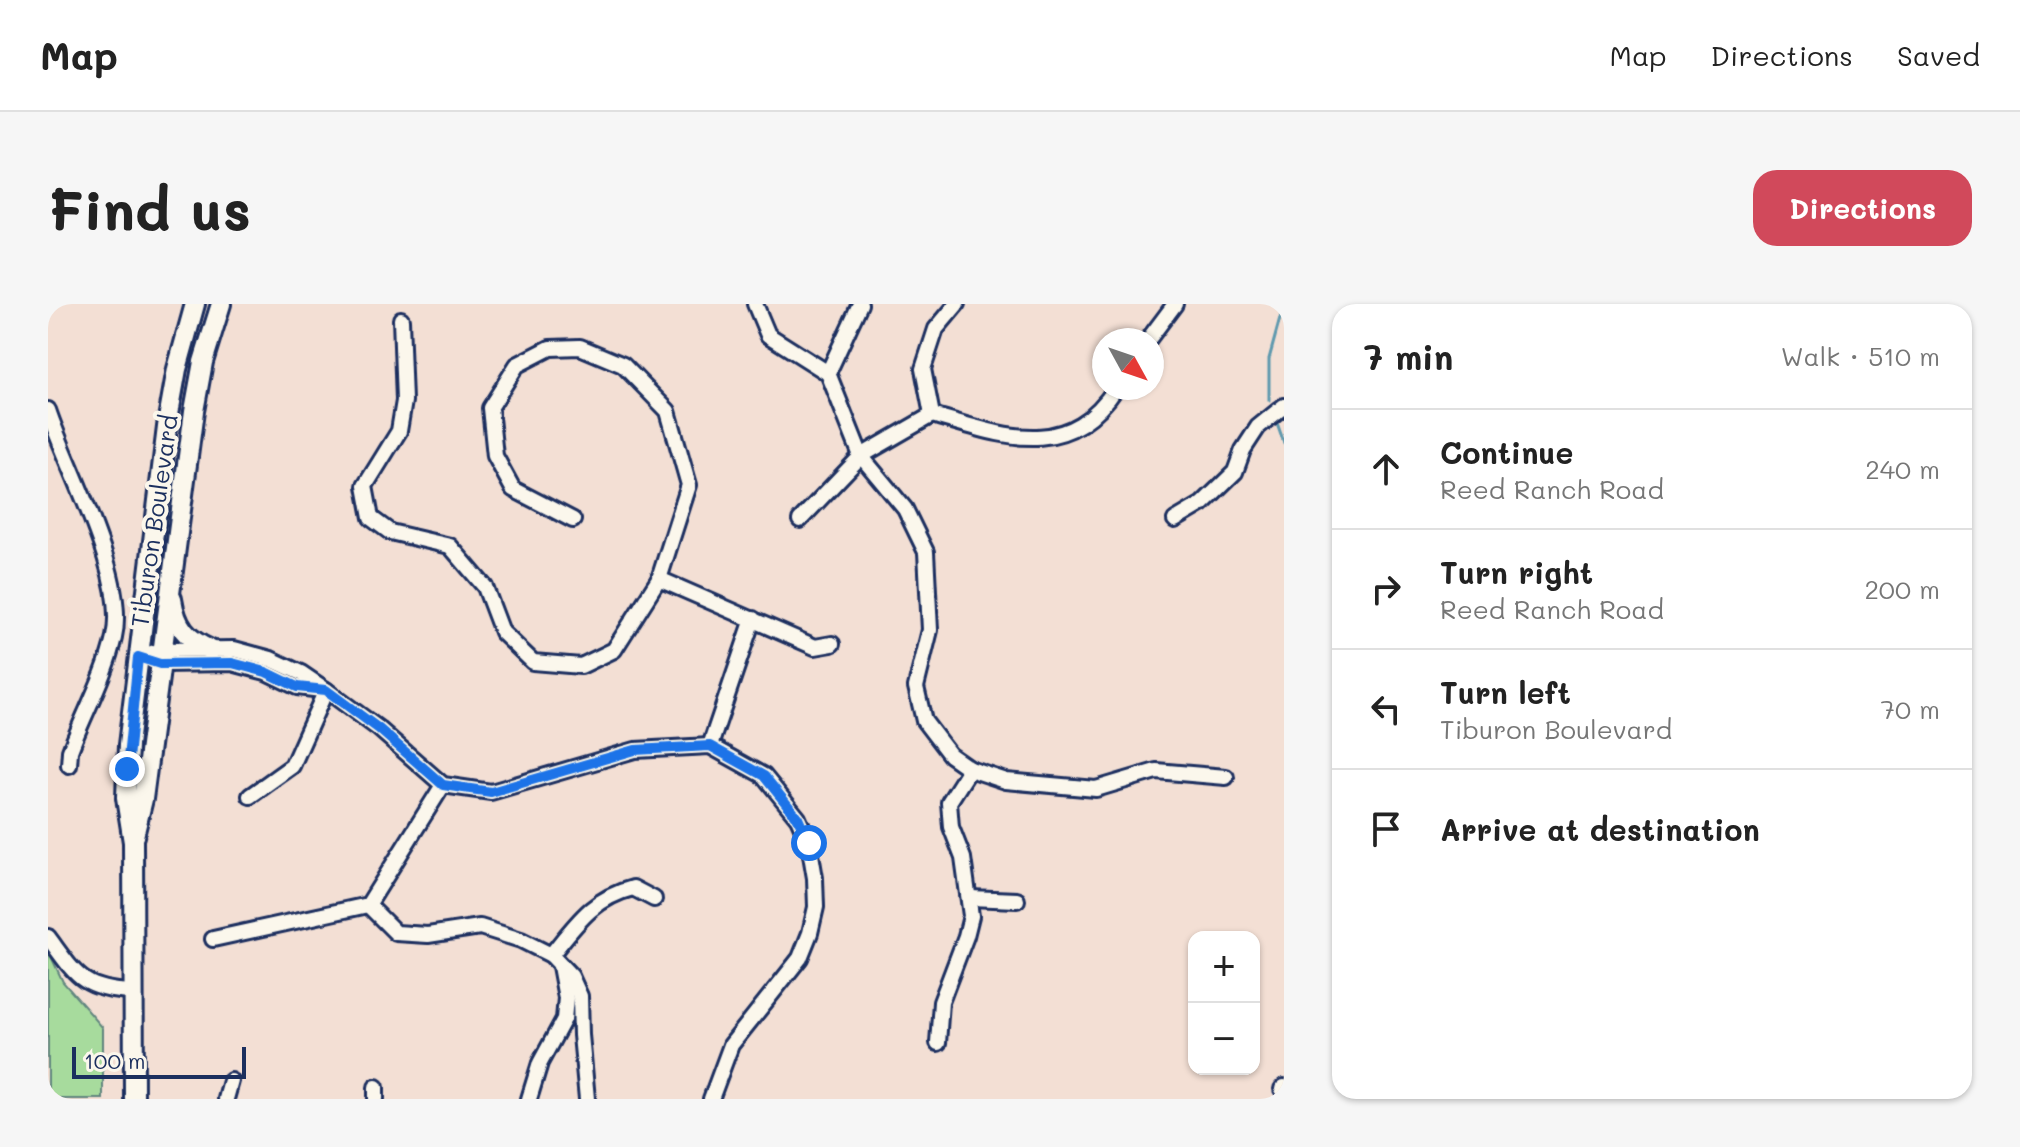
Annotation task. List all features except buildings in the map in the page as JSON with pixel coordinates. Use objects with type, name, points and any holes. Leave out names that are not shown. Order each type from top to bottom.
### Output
[{"type":"main road","name":"Tiburon Boulevard","points":[[134,1099],[133,842],[126,798],[127,769],[138,657],[172,394],[195,304]]},
{"type":"main road","name":"Tiburon Boulevard","points":[[133,842],[143,799],[198,386],[221,304]]},
{"type":"main road","points":[[171,580],[173,604],[180,626],[194,643],[211,650]]},
{"type":"street","points":[[755,304],[768,335],[828,373],[861,456],[905,509],[926,552],[930,630],[916,687],[924,721],[950,755],[970,769],[1006,781],[1096,789],[1156,771],[1226,777]]},
{"type":"street","points":[[828,373],[860,304]]},
{"type":"street","points":[[932,415],[923,369],[936,329],[957,304]]},
{"type":"street","points":[[1157,328],[1175,304]]},
{"type":"street","points":[[401,319],[404,401],[399,431],[365,486],[371,518],[390,532],[450,546],[485,587],[502,632],[533,662],[581,666],[614,650],[659,579],[689,485],[668,411],[623,365],[580,347],[550,348],[517,365],[490,408],[495,456],[513,489],[573,520]]},
{"type":"street","points":[[800,520],[861,456],[932,415],[1009,437],[1057,435],[1081,425],[1107,400]]},
{"type":"street","points":[[1175,520],[1202,504],[1235,472],[1243,450],[1258,427],[1284,406]]},
{"type":"street","points":[[48,410],[117,595],[118,615],[107,662],[70,751],[69,765]]},
{"type":"street","points":[[659,579],[815,647],[832,644]]},
{"type":"street","points":[[710,746],[753,619]]},
{"type":"street","points":[[161,657],[234,649],[271,659],[301,673],[326,690],[379,729],[443,785],[491,792],[635,750],[710,746],[764,776],[798,818],[811,853],[816,907],[800,958],[731,1045],[711,1099]]},
{"type":"street","points":[[138,657],[232,663],[266,672],[297,687],[326,690]]},
{"type":"street","points":[[250,796],[292,766],[326,690]]},
{"type":"street","points":[[938,1043],[941,1002],[971,916],[963,858],[951,827],[949,802],[970,769]]},
{"type":"street","points":[[213,939],[368,905],[443,785]]},
{"type":"street","points":[[529,1099],[540,1063],[564,1019],[566,998],[556,960],[587,910],[616,892],[633,888],[654,899]]},
{"type":"street","points":[[970,898],[1017,900]]},
{"type":"street","points":[[368,905],[396,933],[428,935],[480,927],[521,940],[556,960],[571,976],[580,996],[587,1099]]},
{"type":"street","points":[[48,937],[86,982],[107,991],[132,992]]},
{"type":"street","points":[[226,1099],[231,1081]]},
{"type":"green space","points":[[48,950],[63,982],[103,1028],[103,1099],[48,1099]]},
{"type":"waterway","points":[[1269,400],[1269,359],[1284,304]]},
{"type":"waterway","points":[[1276,420],[1284,443]]},
{"type":"route","points":[[127,769],[138,657],[160,664],[232,663],[266,672],[297,687],[326,690],[379,729],[443,785],[491,792],[635,750],[710,746],[764,776],[798,818],[809,843]]}]
